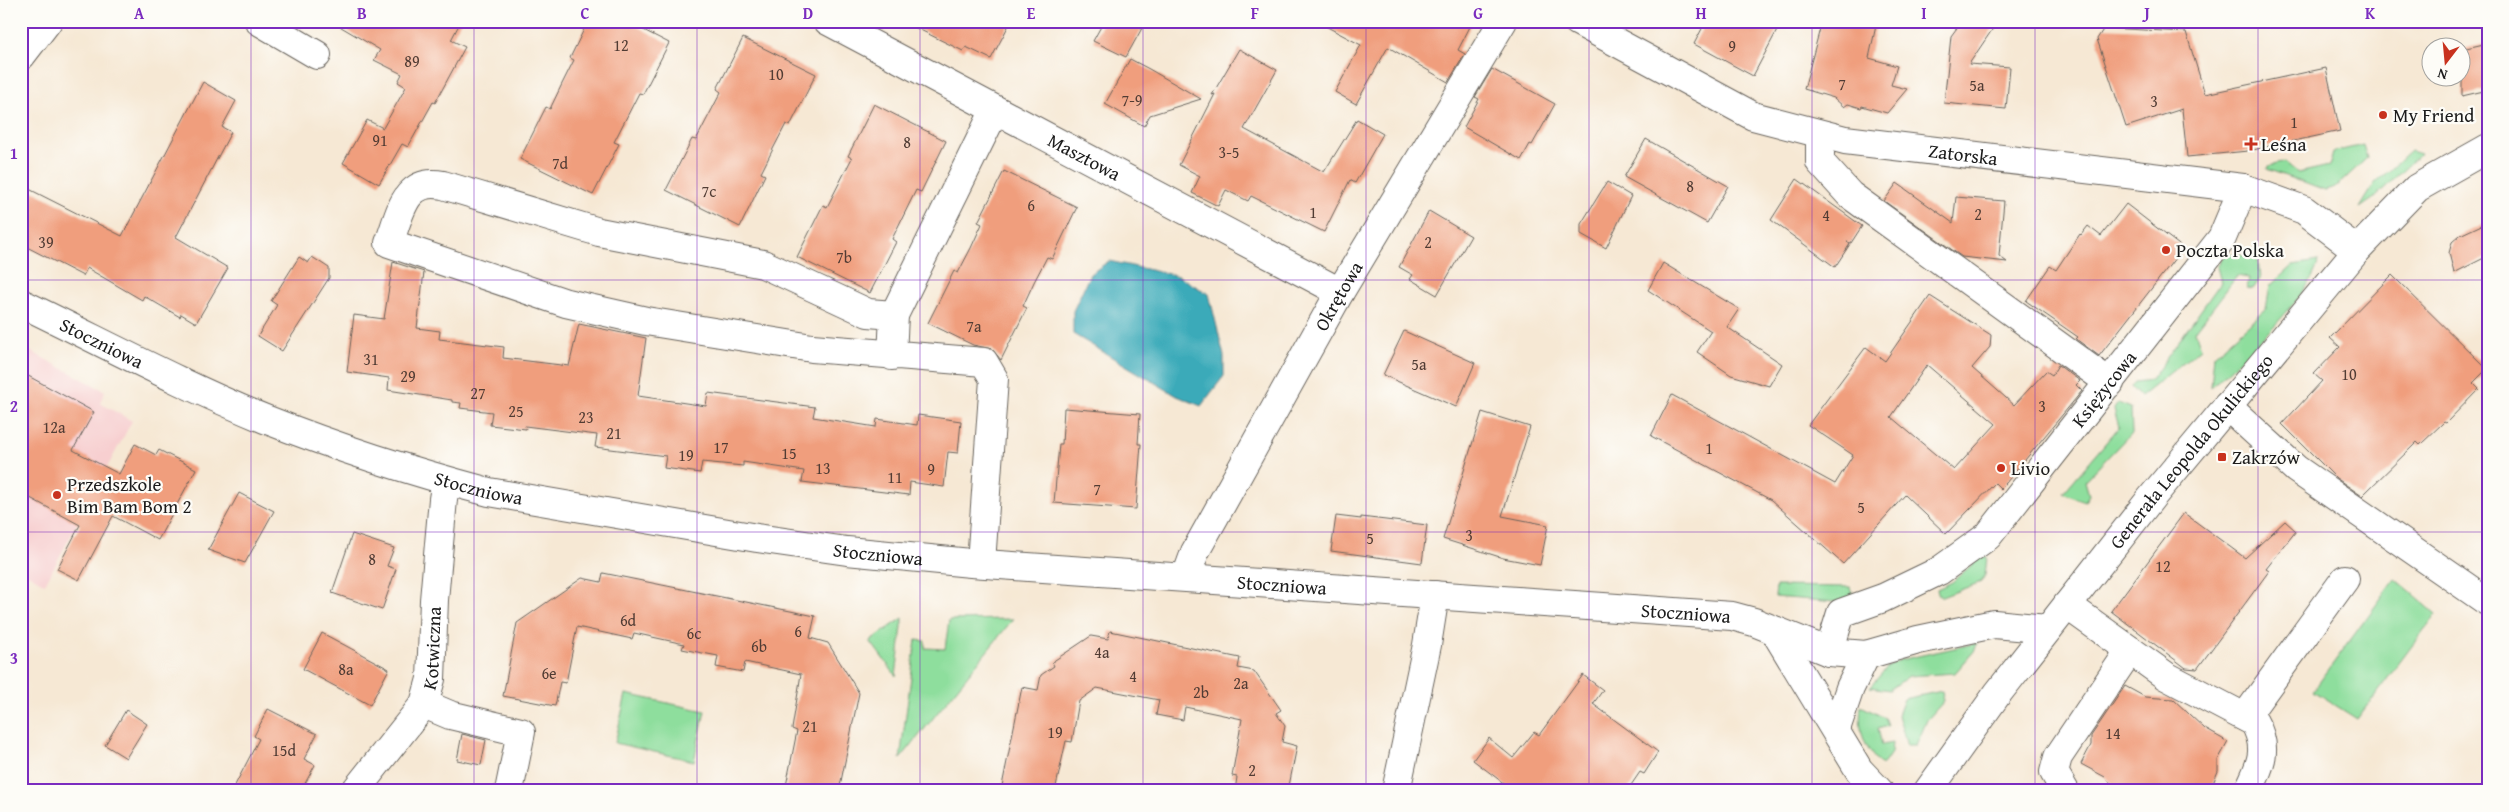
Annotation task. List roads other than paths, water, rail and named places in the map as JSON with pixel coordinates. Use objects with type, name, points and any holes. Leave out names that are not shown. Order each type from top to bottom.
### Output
[{"type":"street","points":[[21,56],[48,21]]},
{"type":"street","points":[[259,21],[317,55]]},
{"type":"street","name":"Masztowa","points":[[828,21],[1340,292]]},
{"type":"street","name":"Okrętowa","points":[[1186,577],[1195,552],[1340,292],[1504,21]]},
{"type":"street","name":"Zatorska","points":[[1577,21],[1753,116],[1820,135],[1864,143],[2243,188],[2304,210],[2357,250]]},
{"type":"street","points":[[892,356],[894,315],[995,110]]},
{"type":"street","points":[[1820,135],[1820,162],[1850,194],[2110,383]]},
{"type":"street","name":"Generała Leopolda Okulickiego","points":[[1928,791],[1998,693],[2067,605],[2227,406],[2357,250],[2417,188],[2488,148]]},
{"type":"street","points":[[894,315],[868,313],[763,264],[599,232],[431,182],[422,184],[407,195],[389,243],[566,303],[646,321],[812,348],[984,362],[994,379],[981,563]]},
{"type":"street","name":"Księżycowa","points":[[1829,652],[1842,613],[1884,598],[1940,571],[1988,536],[2222,238],[2243,188]]},
{"type":"street","name":"Stoczniowa","points":[[21,303],[264,418],[336,445],[446,481],[489,492],[757,538],[847,551],[981,563],[1732,616],[1829,652],[1866,655],[1918,640],[1994,624],[2048,629]]},
{"type":"street","points":[[2227,406],[2296,469],[2488,602]]},
{"type":"street","name":"Kotwiczna","points":[[355,791],[424,704],[431,679],[434,600],[446,481]]},
{"type":"street","points":[[2245,717],[2345,579]]},
{"type":"street","points":[[1396,791],[1427,646],[1435,595]]},
{"type":"street","points":[[2067,605],[2166,676],[2254,722],[2261,734],[2264,748],[2248,791]]},
{"type":"street","points":[[1774,630],[1836,729],[1859,770],[1879,791]]},
{"type":"street","points":[[2065,791],[2054,772],[2058,757],[2130,650]]},
{"type":"street","points":[[1836,729],[1850,688],[1866,655]]},
{"type":"street","points":[[424,704],[469,721],[520,732],[509,791]]},
{"type":"water","points":[[1109,261],[1178,276],[1209,294],[1224,356],[1224,376],[1201,406],[1177,396],[1073,334],[1073,311],[1090,274]]},
{"type":"place","name":"My Friend","points":[[2383,115]]},
{"type":"place","name":"Leśna","points":[[2251,144]]},
{"type":"place","name":"Poczta Polska","points":[[2166,250]]},
{"type":"place","name":"Zakrzów","points":[[2222,457]]},
{"type":"place","name":"Livio","points":[[2001,468]]},
{"type":"place","name":"Przedszkole Bim Bam Bom 2","points":[[57,495]]}]
